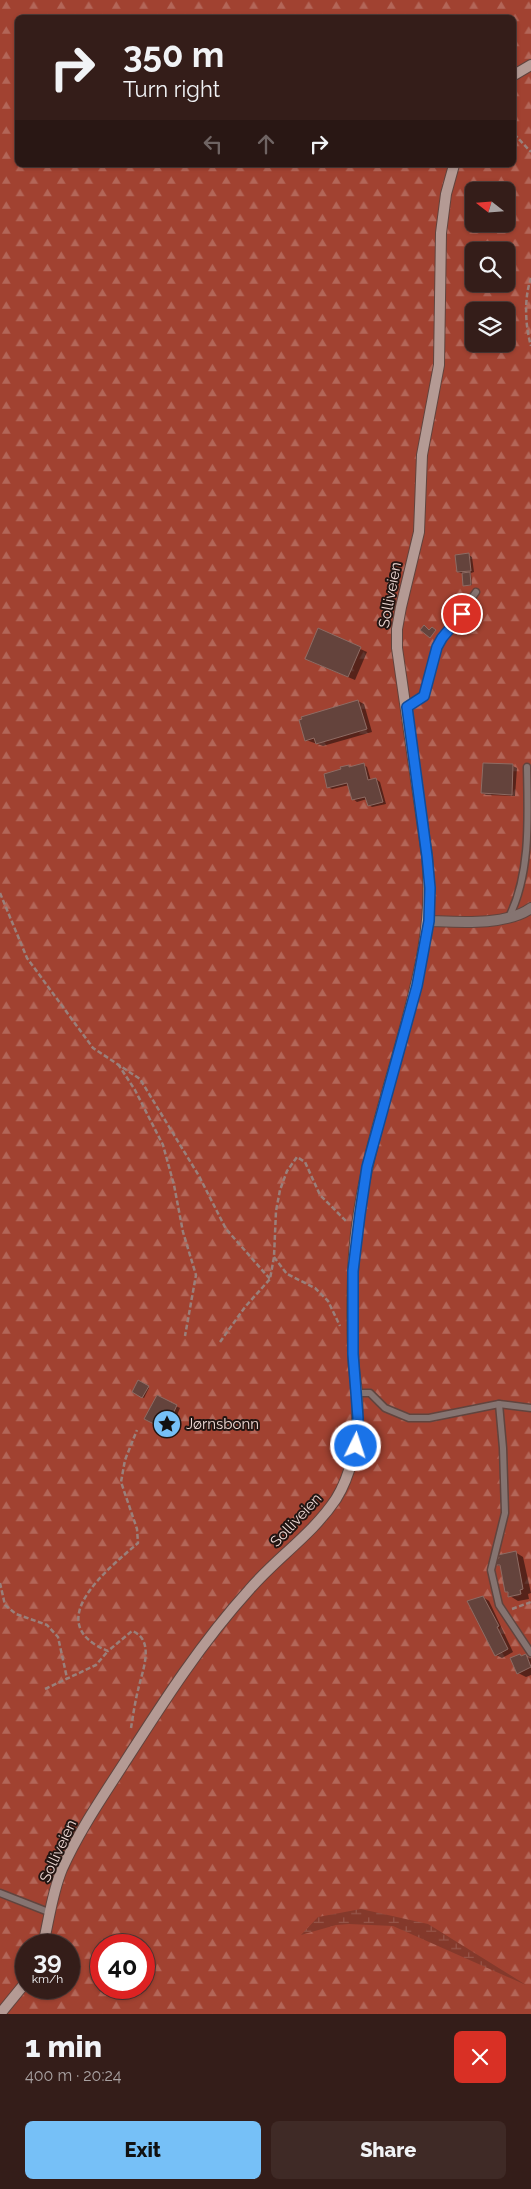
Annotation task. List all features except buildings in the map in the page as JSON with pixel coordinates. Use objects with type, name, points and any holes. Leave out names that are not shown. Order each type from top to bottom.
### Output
[{"type":"street","points":[[516,74],[531,65]]},
{"type":"street","name":"Solliveien","points":[[46,1934],[55,1890],[63,1868],[93,1812],[178,1679],[208,1637],[251,1586],[312,1530],[337,1498],[348,1474],[356,1446],[357,1393],[353,1345],[353,1271],[367,1167],[417,986],[429,921],[430,888],[427,856],[397,648],[397,629],[419,532],[422,455],[439,365],[441,233],[446,194],[453,167]]},
{"type":"street","points":[[429,921],[465,923],[508,918],[523,914],[531,908]]},
{"type":"street","points":[[0,2014],[15,1996]]},
{"type":"lane","points":[[407,707],[424,696],[439,642],[462,614],[476,592]]},
{"type":"lane","points":[[508,918],[516,908],[529,870],[526,767]]},
{"type":"lane","points":[[357,1393],[370,1393],[385,1408],[409,1418],[429,1418],[499,1404],[531,1408]]},
{"type":"lane","points":[[499,1404],[503,1448],[505,1512],[491,1570],[499,1605],[531,1653]]},
{"type":"lane","points":[[0,1894],[50,1913]]},
{"type":"path","points":[[516,136],[531,152]]},
{"type":"path","points":[[531,278],[527,289],[528,333],[531,346]]},
{"type":"path","points":[[0,893],[27,958],[93,1048],[140,1079],[199,1176],[226,1229],[270,1279]]},
{"type":"path","points":[[117,1063],[135,1090],[163,1145],[174,1185],[196,1275],[185,1336]]},
{"type":"path","points":[[220,1342],[245,1307],[270,1279],[274,1257],[276,1211],[280,1190],[287,1171],[297,1157],[305,1162],[320,1195],[358,1233]]},
{"type":"path","points":[[274,1257],[287,1274],[315,1288],[328,1301],[340,1326]]},
{"type":"path","points":[[108,1651],[92,1644],[83,1635],[78,1622],[81,1607],[91,1586],[138,1543],[137,1529],[120,1482],[125,1460],[137,1430]]},
{"type":"path","points":[[0,1582],[5,1605],[16,1614],[47,1625],[58,1637],[67,1678]]},
{"type":"path","points":[[504,1613],[531,1602]]},
{"type":"path","points":[[45,1689],[96,1665],[108,1651],[132,1631],[140,1634],[144,1639],[146,1649],[144,1671],[138,1690],[131,1730]]},
{"type":"green space","points":[[0,0],[531,0],[531,2014],[0,2014]]},
{"type":"green space","points":[[361,1909],[428,1924],[526,1985],[393,1926],[336,1925],[301,1935],[318,1917]]},
{"type":"place","name":"Jørnsbonn","points":[[167,1424]]},
{"type":"route","points":[[356,1446],[358,1418],[353,1354],[353,1271],[360,1214],[367,1167],[417,986],[429,921],[430,888],[427,856],[407,707],[424,696],[437,647],[462,614]]}]
